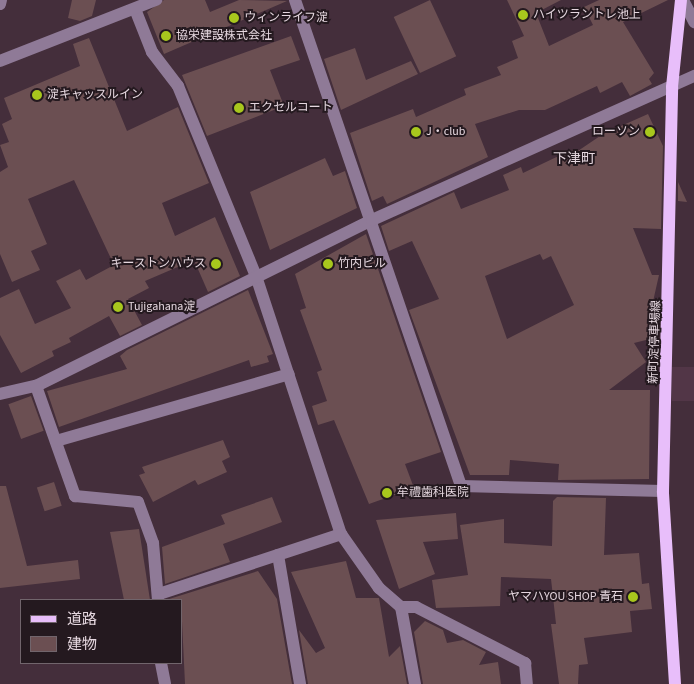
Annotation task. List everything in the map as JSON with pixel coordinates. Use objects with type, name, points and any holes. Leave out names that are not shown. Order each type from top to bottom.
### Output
[{"type":"main road","name":"新町淀停車場線","points":[[675,684],[663,491],[672,86],[682,0]]},
{"type":"street","points":[[0,4],[1,0]]},
{"type":"street","points":[[0,61],[156,0]]},
{"type":"street","points":[[295,0],[372,220],[461,486],[663,491]]},
{"type":"street","points":[[682,0],[694,22]]},
{"type":"street","points":[[135,9],[152,52],[178,86],[256,276],[341,534],[379,588],[400,607],[415,684]]},
{"type":"street","points":[[0,394],[36,386],[372,220],[694,76]]},
{"type":"street","points":[[56,441],[289,374]]},
{"type":"street","points":[[36,386],[75,496],[138,502],[153,543],[158,597],[341,534]]},
{"type":"street","points":[[278,555],[300,684]]},
{"type":"street","points":[[400,607],[416,607],[525,663],[528,684]]},
{"type":"street","points":[[161,664],[165,684]]},
{"type":"shaded area","points":[[672,367],[694,367],[694,401],[672,401]]},
{"type":"building","points":[[72,0],[96,0],[92,16],[80,21],[68,18]]},
{"type":"building","points":[[164,0],[205,0],[210,12],[239,0],[287,1],[164,54],[147,12]]},
{"type":"building","points":[[430,0],[456,56],[420,73],[394,17]]},
{"type":"building","points":[[507,0],[561,0],[536,13],[549,46],[593,25],[584,7],[599,0],[668,0],[623,22],[654,73],[649,79],[652,84],[630,96],[622,82],[600,93],[597,86],[545,110],[519,110],[475,124],[488,157],[387,204],[383,196],[372,201],[350,133],[413,109],[416,117],[466,95],[464,89],[501,75],[497,67],[518,58],[512,41],[524,36]]},
{"type":"building","points":[[291,36],[300,60],[270,70],[284,106],[207,136],[182,75]]},
{"type":"building","points":[[89,38],[127,131],[178,107],[209,183],[162,203],[175,236],[215,217],[240,276],[208,292],[194,260],[145,281],[149,288],[128,299],[142,325],[120,336],[109,316],[69,338],[71,342],[52,351],[54,356],[21,373],[0,335],[0,298],[19,289],[35,324],[71,308],[56,281],[80,269],[86,280],[114,265],[74,180],[28,199],[47,244],[31,251],[40,270],[12,282],[0,254],[0,172],[8,167],[0,145],[9,142],[2,124],[12,119],[4,98],[80,66],[73,44]]},
{"type":"building","points":[[355,48],[366,80],[411,61],[418,74],[341,110],[324,59]]},
{"type":"building","points":[[648,114],[663,146],[661,229],[633,228],[652,275],[659,275],[647,328],[650,339],[634,343],[646,362],[609,390],[650,390],[649,479],[558,480],[559,464],[510,460],[509,475],[470,475],[409,310],[439,299],[412,241],[389,251],[381,226],[454,192],[461,209],[509,190],[503,175],[521,167],[523,173],[567,152],[569,157],[603,134]],"holes":[[[540,254],[543,260],[551,256],[574,305],[507,339],[485,276]]]},
{"type":"building","points":[[325,158],[333,176],[345,171],[357,208],[270,250],[250,192]]},
{"type":"building","points":[[678,182],[687,202],[678,201]]},
{"type":"building","points":[[366,234],[441,452],[405,464],[414,488],[369,504],[334,420],[318,425],[312,406],[327,401],[317,372],[322,370],[300,310],[306,308],[295,274]]},
{"type":"building","points":[[248,290],[273,354],[267,356],[269,362],[251,367],[249,360],[59,427],[47,391],[127,369],[120,356],[127,350]]},
{"type":"building","points":[[31,396],[44,431],[21,439],[8,404]]},
{"type":"building","points":[[223,440],[230,457],[222,461],[227,472],[198,485],[195,480],[153,502],[139,475],[145,473],[142,467]]},
{"type":"building","points":[[54,482],[62,506],[45,511],[37,488]]},
{"type":"building","points":[[0,486],[6,486],[27,566],[78,560],[80,579],[0,588]]},
{"type":"building","points":[[272,497],[282,522],[223,544],[230,562],[165,584],[162,547],[225,524],[221,515]]},
{"type":"building","points":[[557,497],[606,498],[604,555],[639,553],[642,584],[649,583],[652,609],[630,611],[632,632],[584,638],[588,664],[579,665],[578,684],[559,684],[551,624],[556,624],[551,579],[501,577],[500,606],[436,608],[432,580],[468,575],[460,525],[504,519],[504,543],[552,546],[553,501]]},
{"type":"building","points":[[456,513],[458,539],[423,542],[435,574],[399,589],[376,520]]},
{"type":"building","points":[[139,529],[150,599],[124,599],[110,532]]},
{"type":"building","points":[[346,561],[356,598],[379,598],[389,657],[400,646],[407,684],[308,684],[299,630],[316,653],[325,648],[291,572]]},
{"type":"building","points":[[258,571],[277,599],[292,684],[185,684],[182,599],[169,599]]},
{"type":"building","points":[[425,621],[443,630],[447,643],[463,640],[486,652],[479,665],[498,662],[501,684],[423,684],[414,632]]},
{"type":"place","name":"ハイツラントレ池上","points":[[523,15]]},
{"type":"place","name":"ウィンライフ淀","points":[[234,18]]},
{"type":"place","name":"協栄建設株式会社","points":[[166,36]]},
{"type":"place","name":"淀キャッスルイン","points":[[37,95]]},
{"type":"place","name":"エクセルコート","points":[[239,108]]},
{"type":"place","name":"J・club","points":[[416,132]]},
{"type":"place","name":"ローソン","points":[[650,132]]},
{"type":"place","name":"キーストンハウス","points":[[216,264]]},
{"type":"place","name":"竹内ビル","points":[[328,264]]},
{"type":"place","name":"Tujigahana淀","points":[[118,307]]},
{"type":"place","name":"牟禮歯科医院","points":[[387,493]]},
{"type":"place","name":"ヤマハYOU SHOP 青石","points":[[633,597]]},
{"type":"district","name":"下津町","points":[[574,159]]}]
